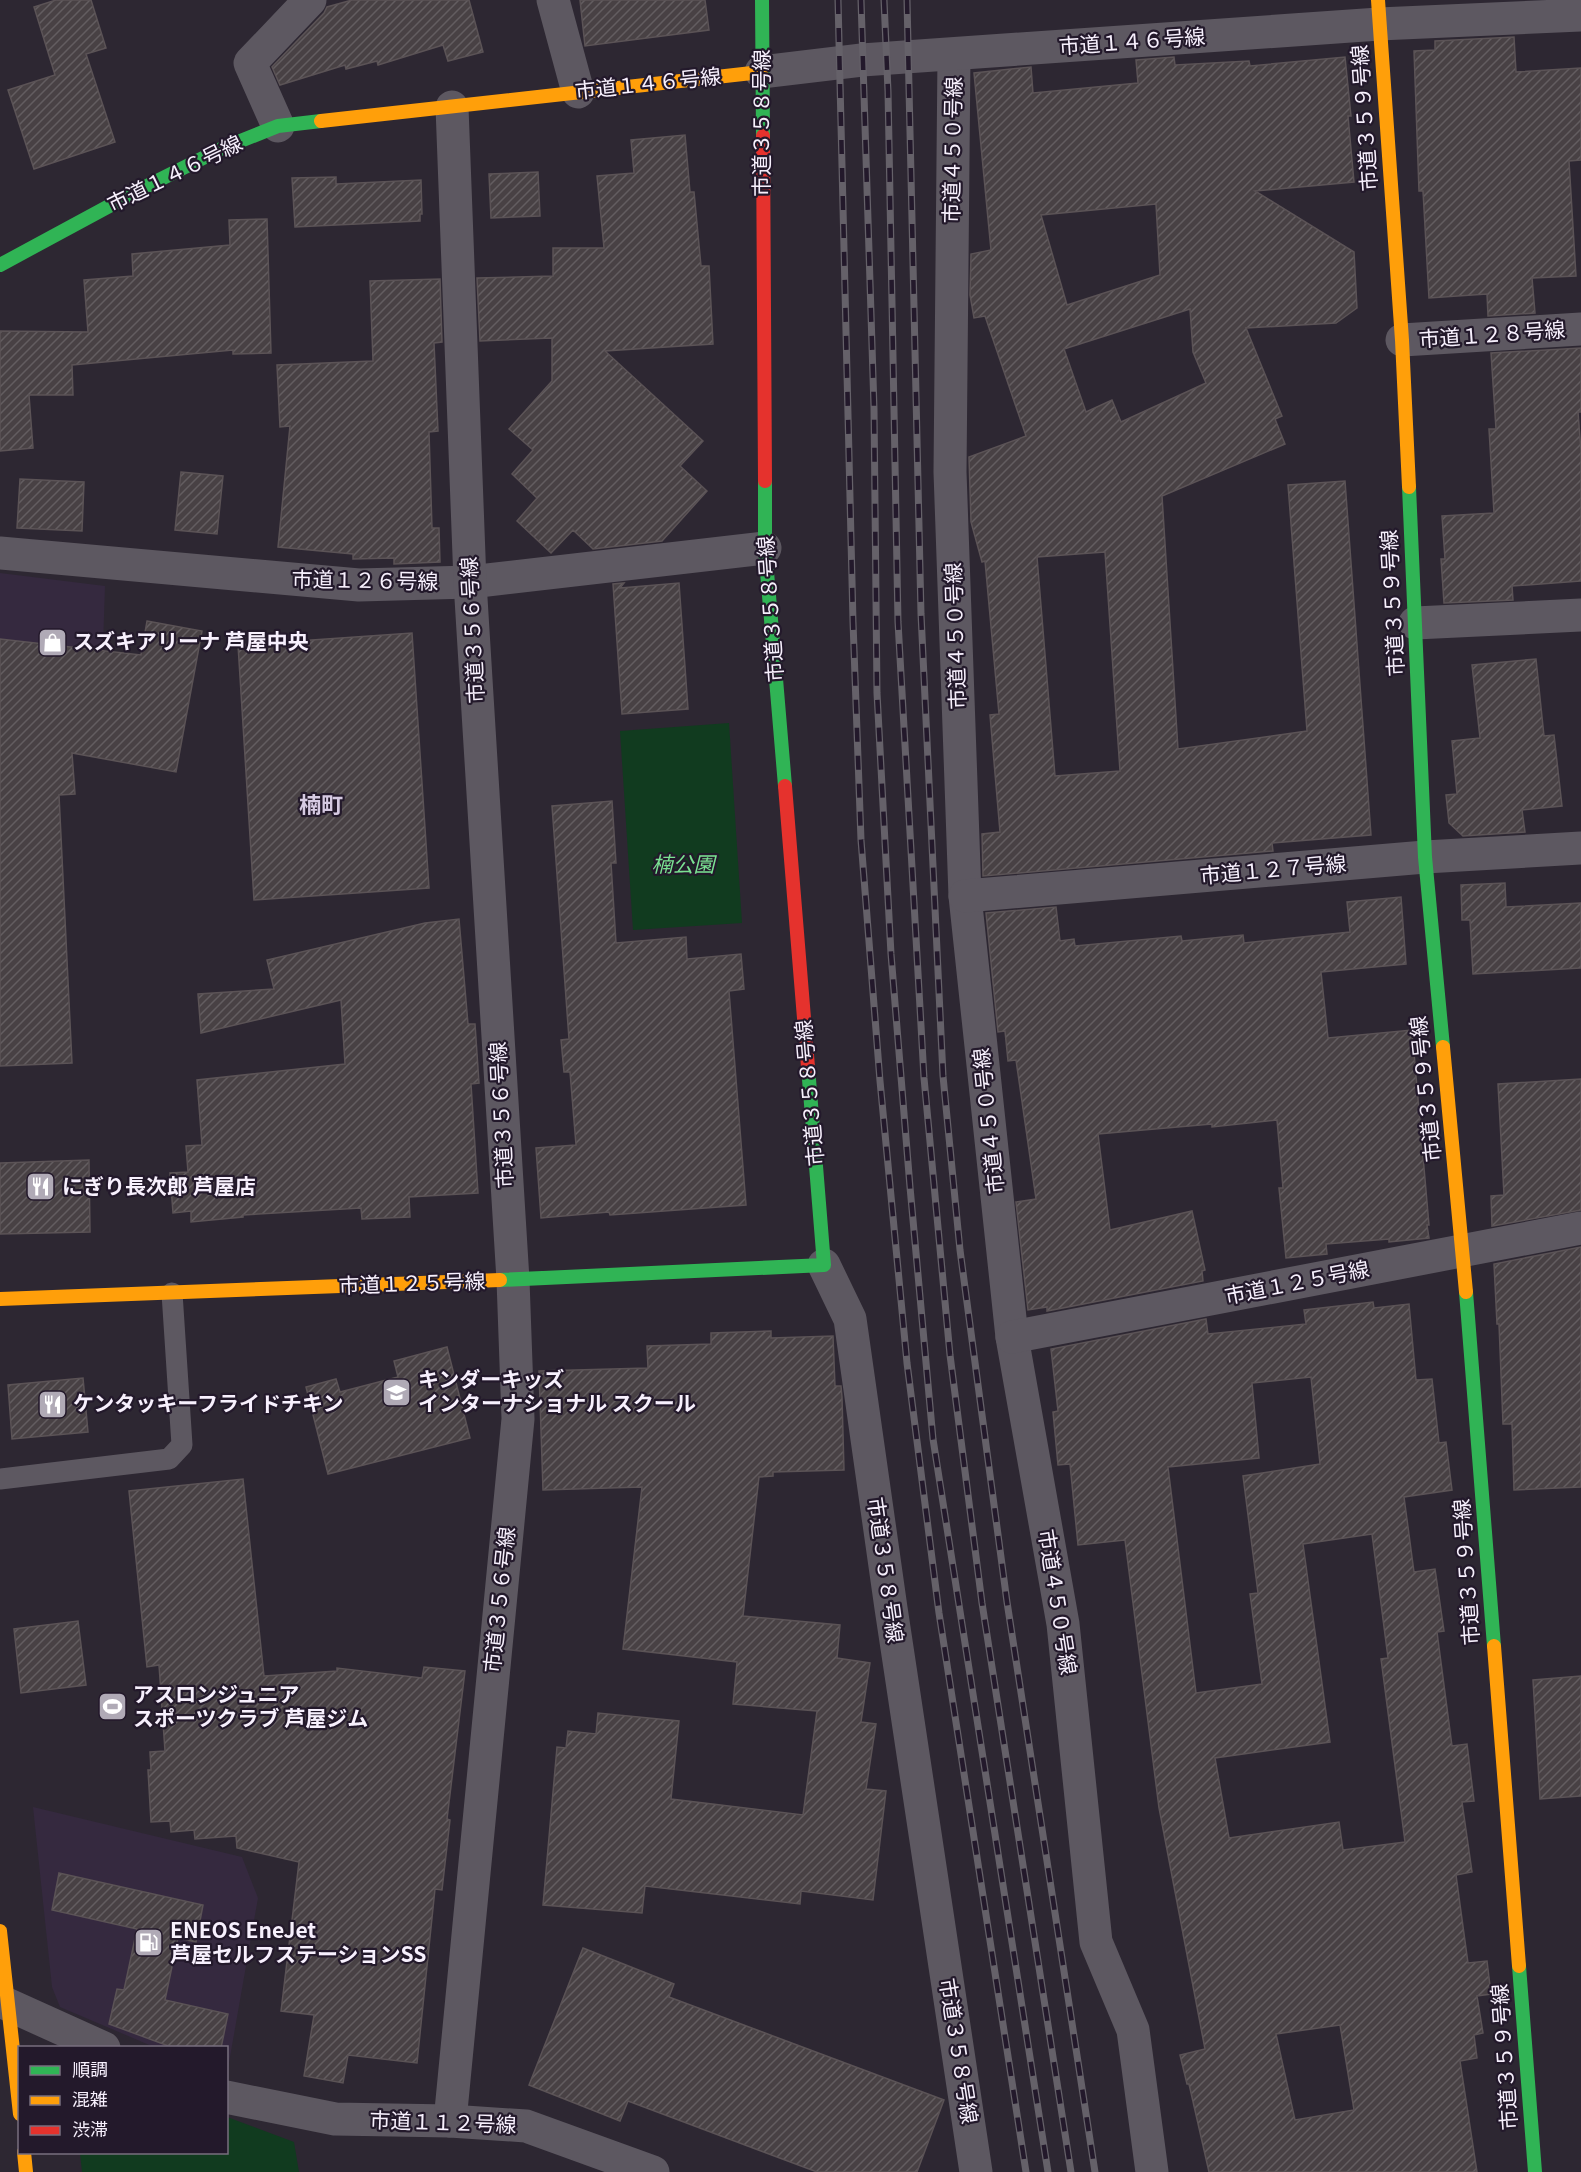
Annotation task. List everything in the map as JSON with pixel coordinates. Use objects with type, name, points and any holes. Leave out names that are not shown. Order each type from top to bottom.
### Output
[{"type":"main road","name":"市道３５８号線","points":[[762,0],[765,548],[824,1265]]},
{"type":"main road","name":"市道３５９号線","points":[[1378,12],[1402,340],[1425,857],[1463,1251],[1535,2172]]},
{"type":"main road","name":"市道１４６号線","points":[[0,266],[137,191],[223,148],[278,126],[761,72]]},
{"type":"main road","name":"市道１２５号線","points":[[0,1299],[513,1280],[824,1265]]},
{"type":"main road","points":[[0,1931],[4,2003],[18,2100]]},
{"type":"main road","points":[[24,2154],[26,2172]]},
{"type":"street","points":[[278,126],[250,63],[309,0]]},
{"type":"street","points":[[553,0],[578,92]]},
{"type":"street","name":"市道１４６号線","points":[[761,72],[839,61],[954,55],[1378,12],[1581,15]]},
{"type":"street","name":"市道４５０号線","points":[[954,55],[950,472],[965,896],[1012,1337],[1063,1624],[1096,1942],[1133,2030],[1152,2172]]},
{"type":"street","name":"市道３５６号線","points":[[450,2121],[518,1419],[513,1280],[470,582],[452,107]]},
{"type":"street","name":"市道１２８号線","points":[[1402,340],[1581,329]]},
{"type":"street","name":"市道１２６号線","points":[[0,553],[359,585],[470,582],[765,548]]},
{"type":"street","points":[[1415,623],[1581,615]]},
{"type":"street","name":"市道１２７号線","points":[[965,896],[1425,857],[1581,848]]},
{"type":"street","name":"市道１２５号線","points":[[1012,1337],[1581,1228]]},
{"type":"street","name":"市道３５８号線","points":[[824,1265],[849,1318],[976,2172]]},
{"type":"street","points":[[4,2003],[100,2046]]},
{"type":"street","name":"市道１１２号線","points":[[228,2097],[335,2119],[450,2121],[526,2126],[653,2172]]},
{"type":"lane","points":[[0,1479],[170,1459],[182,1445],[172,1293]]},
{"type":"shaded area","name":"スズキアリーナ 芦屋中央","points":[[0,573],[105,586],[101,707],[0,698]]},
{"type":"shaded area","name":"ENEOS EneJet 芦屋セルフステーションSS","points":[[33,1807],[242,1857],[258,1898],[228,2068],[228,2046],[152,2046],[60,2007],[52,1987]]},
{"type":"green space","name":"楠公園","points":[[729,723],[742,923],[633,930],[620,731]]},
{"type":"green space","points":[[228,2117],[294,2142],[299,2172],[82,2172],[80,2154],[228,2154]]},
{"type":"building","points":[[56,0],[91,0],[106,48],[86,54],[115,142],[34,169],[8,90],[55,75],[34,7]]},
{"type":"building","points":[[352,0],[469,0],[483,52],[448,61],[443,45],[378,65],[377,61],[346,69],[345,65],[280,85],[272,67],[324,13],[327,7]]},
{"type":"building","points":[[580,0],[705,0],[709,30],[585,46]]},
{"type":"building","points":[[1514,37],[1516,72],[1581,68],[1581,160],[1569,161],[1576,276],[1532,278],[1535,313],[1488,316],[1487,294],[1429,298],[1423,191],[1419,191],[1414,51],[1435,50],[1435,41]]},
{"type":"building","points":[[1174,57],[1175,65],[1249,61],[1250,66],[1345,57],[1354,182],[1255,191],[1354,252],[1357,308],[1336,323],[1246,328],[1282,416],[1275,419],[1285,444],[1162,496],[1178,749],[1307,731],[1288,485],[1345,481],[1371,835],[1272,843],[1273,851],[983,876],[982,834],[1000,832],[990,715],[999,714],[985,561],[982,562],[971,522],[969,457],[1026,436],[985,316],[974,318],[970,295],[971,254],[991,250],[974,73],[1031,67],[1033,93],[1138,83],[1136,60]],"holes":[[[1156,204],[1160,275],[1067,305],[1041,215]],[[1190,309],[1193,352],[1206,383],[1121,422],[1112,400],[1086,412],[1064,349]],[[1105,552],[1120,771],[1055,776],[1037,557]]]},
{"type":"building","points":[[685,135],[690,192],[694,192],[701,266],[709,266],[713,344],[605,351],[703,441],[680,466],[707,491],[662,541],[593,549],[573,530],[551,553],[517,521],[537,498],[512,474],[533,450],[509,429],[552,381],[552,338],[480,341],[477,278],[553,276],[553,248],[604,248],[597,176],[634,173],[631,140]]},
{"type":"building","points":[[538,172],[540,216],[491,218],[489,174]]},
{"type":"building","points":[[336,177],[336,184],[421,180],[422,214],[420,214],[420,221],[295,227],[292,178]]},
{"type":"building","points":[[267,219],[271,353],[233,354],[233,350],[72,365],[73,395],[29,395],[33,448],[0,451],[0,331],[88,332],[84,280],[133,276],[132,254],[230,245],[229,220]]},
{"type":"building","points":[[440,279],[442,342],[434,343],[438,431],[429,432],[432,528],[439,528],[440,562],[394,564],[394,558],[353,559],[353,554],[278,547],[290,426],[280,427],[277,365],[373,361],[370,281]]},
{"type":"building","points":[[1581,348],[1581,412],[1578,412],[1581,451],[1581,581],[1512,586],[1513,600],[1444,603],[1441,559],[1445,559],[1442,516],[1494,513],[1489,429],[1496,429],[1491,353]]},
{"type":"building","points":[[181,472],[223,476],[217,534],[175,530]]},
{"type":"building","points":[[20,479],[84,482],[82,531],[17,528]]},
{"type":"building","points":[[624,583],[620,588],[679,583],[688,709],[622,714],[613,584]]},
{"type":"building","points":[[147,621],[202,631],[176,772],[72,753],[75,794],[59,795],[72,1063],[0,1066],[0,639],[141,655]]},
{"type":"building","points":[[412,633],[429,888],[254,900],[238,645]]},
{"type":"building","points":[[1536,659],[1544,736],[1554,735],[1562,806],[1522,810],[1525,832],[1463,836],[1449,823],[1446,795],[1457,794],[1452,741],[1480,738],[1472,665]]},
{"type":"building","points":[[612,801],[616,863],[611,863],[616,943],[686,937],[687,959],[741,954],[744,989],[729,991],[746,1205],[541,1218],[536,1148],[576,1145],[570,1072],[564,1072],[561,1040],[569,1039],[552,806]]},
{"type":"building","points":[[1505,883],[1506,907],[1581,903],[1581,968],[1473,974],[1470,920],[1462,920],[1461,885]]},
{"type":"building","points":[[1401,897],[1406,964],[1321,972],[1328,1038],[1412,1030],[1429,1238],[1326,1244],[1327,1254],[1286,1258],[1279,1188],[1283,1188],[1277,1120],[1212,1127],[1212,1124],[1098,1134],[1110,1230],[1192,1211],[1205,1270],[1202,1271],[1203,1281],[1047,1311],[1047,1307],[1028,1310],[1016,1202],[1036,1199],[1016,1060],[1008,1061],[1005,1031],[998,1032],[986,913],[1056,907],[1060,941],[1074,939],[1075,946],[1181,936],[1182,941],[1243,935],[1244,943],[1350,932],[1347,902]]},
{"type":"building","points":[[459,919],[468,1024],[475,1024],[479,1083],[471,1084],[478,1193],[409,1197],[410,1217],[362,1219],[361,1208],[243,1215],[243,1217],[191,1222],[191,1211],[173,1213],[170,1173],[188,1172],[186,1146],[202,1145],[197,1080],[345,1064],[341,1000],[201,1033],[198,994],[274,989],[267,960],[425,923]]},
{"type":"building","points":[[1581,1079],[1581,1210],[1492,1226],[1491,1196],[1504,1195],[1498,1084]]},
{"type":"building","points":[[89,1160],[90,1232],[0,1234],[0,1163]]},
{"type":"building","points":[[1581,1247],[1581,1487],[1514,1490],[1512,1424],[1503,1424],[1494,1264]]},
{"type":"building","points":[[1373,1302],[1374,1308],[1409,1304],[1416,1380],[1432,1379],[1439,1443],[1446,1442],[1452,1490],[1404,1497],[1414,1572],[1435,1569],[1444,1631],[1437,1632],[1452,1746],[1467,1744],[1474,1801],[1462,1802],[1472,1872],[1456,1875],[1468,1963],[1487,1961],[1491,1994],[1477,1996],[1483,2033],[1474,2035],[1477,2058],[1460,2061],[1477,2172],[1209,2172],[1180,2055],[1205,2049],[1159,1808],[1125,1540],[1078,1545],[1070,1464],[1058,1465],[1053,1412],[1058,1411],[1051,1349],[1206,1319],[1208,1334],[1306,1324],[1304,1310]],"holes":[[[1311,1377],[1320,1464],[1243,1476],[1258,1593],[1250,1594],[1262,1684],[1196,1693],[1168,1467],[1259,1458],[1252,1383]],[[1372,1534],[1388,1658],[1381,1659],[1405,1842],[1343,1850],[1339,1822],[1229,1838],[1215,1758],[1330,1742],[1303,1544]],[[1340,2025],[1354,2110],[1295,2120],[1276,2034]]]},
{"type":"building","points":[[771,1331],[771,1338],[833,1336],[835,1386],[841,1386],[842,1397],[844,1470],[773,1472],[773,1476],[759,1477],[743,1616],[840,1625],[837,1658],[870,1663],[861,1722],[876,1724],[866,1789],[886,1791],[873,1900],[801,1891],[800,1904],[645,1886],[642,1913],[543,1905],[557,1747],[566,1748],[568,1731],[596,1734],[598,1713],[679,1721],[671,1799],[803,1815],[817,1711],[733,1704],[737,1662],[623,1649],[642,1487],[543,1490],[539,1371],[648,1368],[647,1346],[711,1344],[711,1333]]},
{"type":"building","points":[[447,1347],[470,1438],[328,1474],[306,1387],[336,1379],[340,1392],[398,1377],[394,1361]]},
{"type":"building","points":[[83,1378],[88,1432],[12,1439],[8,1385]]},
{"type":"building","points":[[243,1479],[264,1676],[337,1671],[337,1668],[422,1678],[424,1667],[465,1671],[447,1819],[450,1820],[442,1890],[435,1889],[417,2063],[348,2055],[343,2083],[304,2076],[314,2015],[281,2011],[299,1862],[237,1848],[236,1836],[195,1839],[194,1830],[171,1832],[170,1821],[151,1822],[148,1770],[151,1770],[150,1752],[165,1751],[159,1665],[147,1667],[129,1491]]},
{"type":"building","points":[[78,1621],[86,1685],[21,1693],[14,1629]]},
{"type":"building","points":[[1581,1676],[1581,1796],[1540,1799],[1533,1680]]},
{"type":"building","points":[[59,1873],[203,1905],[196,1942],[178,1938],[165,2000],[228,2014],[221,2046],[169,2046],[109,2024],[117,1989],[124,1990],[137,1929],[52,1910]]},
{"type":"building","points":[[583,1948],[674,1984],[669,1997],[944,2100],[917,2172],[817,2172],[628,2101],[620,2121],[529,2085]]},
{"type":"railway","points":[[838,0],[853,622],[861,840],[880,1081],[907,1363],[939,1613],[1026,2172]]},
{"type":"railway","points":[[861,0],[874,408],[877,693],[891,954],[910,1187],[933,1439],[1048,2172]]},
{"type":"railway","points":[[884,0],[888,91],[898,622],[924,1078],[950,1355],[982,1603],[1071,2172]]},
{"type":"railway","points":[[907,0],[921,614],[943,1076],[960,1250],[1007,1602],[1095,2172]]},
{"type":"traffic: fast","points":[[762,0],[763,136]]},
{"type":"traffic: fast","points":[[0,265],[137,191],[223,148],[278,126],[321,121]]},
{"type":"traffic: fast","points":[[765,481],[765,548],[785,786]]},
{"type":"traffic: fast","points":[[1409,487],[1425,857],[1443,1047]]},
{"type":"traffic: fast","points":[[500,1280],[824,1265],[808,1067]]},
{"type":"traffic: fast","points":[[1466,1292],[1494,1646]]},
{"type":"traffic: fast","points":[[1519,1966],[1535,2172]]},
{"type":"traffic: slow","points":[[1378,0],[1402,340],[1409,487]]},
{"type":"traffic: slow","points":[[321,121],[761,72]]},
{"type":"traffic: slow","points":[[1443,1047],[1466,1292]]},
{"type":"traffic: slow","points":[[0,1299],[500,1280]]},
{"type":"traffic: slow","points":[[1494,1646],[1519,1966]]},
{"type":"traffic: slow","points":[[0,1931],[18,2096]]},
{"type":"traffic: slow","points":[[24,2154],[26,2172]]},
{"type":"traffic: jam","points":[[763,136],[765,481]]},
{"type":"traffic: jam","points":[[785,786],[808,1067]]},
{"type":"place","name":"スズキアリーナ 芦屋中央","points":[[52,642]]},
{"type":"place","name":"にぎり長次郎 芦屋店","points":[[41,1187]]},
{"type":"place","name":"キンダーキッズ インターナショナル スクール","points":[[397,1392]]},
{"type":"place","name":"ケンタッキーフライドチキン","points":[[52,1404]]},
{"type":"place","name":"アスロンジュニア スポーツクラブ 芦屋ジム","points":[[112,1707]]},
{"type":"place","name":"ENEOS EneJet 芦屋セルフステーションSS","points":[[149,1943]]},
{"type":"district","name":"楠町","points":[[321,805]]}]
